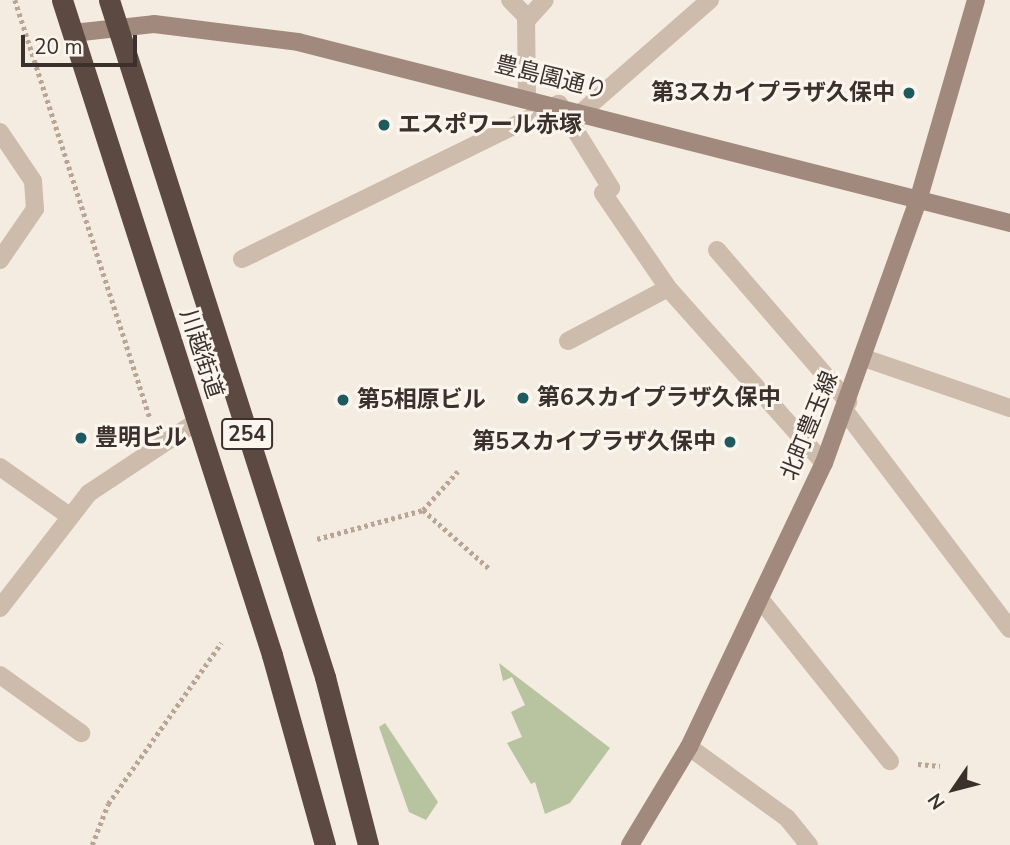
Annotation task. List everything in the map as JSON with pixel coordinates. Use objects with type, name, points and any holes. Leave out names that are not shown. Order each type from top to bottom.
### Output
[{"type":"highway","name":"川越街道","points":[[62,0],[195,422],[272,655],[325,845]]},
{"type":"highway","name":"川越街道","points":[[109,0],[325,677],[368,845]]},
{"type":"street","points":[[510,0],[526,20],[527,97]]},
{"type":"street","points":[[526,20],[545,0]]},
{"type":"street","points":[[583,111],[710,0]]},
{"type":"street","name":"北町豊玉線","points":[[629,845],[689,747],[824,463],[847,407],[918,201],[976,0]]},
{"type":"street","name":"豊島園通り","points":[[73,33],[117,25],[180,25],[298,42],[559,104],[918,201],[1010,223]]},
{"type":"street","points":[[242,259],[559,104],[611,188],[603,194],[668,288],[824,463]]},
{"type":"street","points":[[0,132],[33,181],[36,209],[0,260]]},
{"type":"street","points":[[717,250],[847,407],[1010,629]]},
{"type":"street","points":[[568,341],[668,288]]},
{"type":"street","points":[[864,358],[1010,408]]},
{"type":"street","points":[[0,608],[68,515],[89,493],[195,422]]},
{"type":"street","points":[[0,467],[68,515]]},
{"type":"street","points":[[760,599],[890,761]]},
{"type":"street","points":[[0,675],[81,733]]},
{"type":"street","points":[[689,747],[787,818],[809,845]]},
{"type":"path","points":[[15,0],[159,447]]},
{"type":"path","points":[[317,540],[423,510],[458,471]]},
{"type":"path","points":[[423,510],[490,569]]},
{"type":"path","points":[[92,845],[108,804],[221,643]]},
{"type":"green space","points":[[499,663],[610,748],[570,803],[545,814],[535,782],[531,784],[507,743],[522,737],[511,712],[525,705],[512,677],[503,681]]},
{"type":"green space","points":[[385,723],[438,802],[426,820],[409,812],[379,727]]},
{"type":"place","name":"第3スカイプラザ久保中","points":[[909,93]]},
{"type":"place","name":"エスポワール赤塚","points":[[384,125]]},
{"type":"place","name":"第6スカイプラザ久保中","points":[[523,398]]},
{"type":"place","name":"第5相原ビル","points":[[343,400]]},
{"type":"place","name":"豊明ビル","points":[[81,438]]},
{"type":"place","name":"第5スカイプラザ久保中","points":[[730,442]]}]
